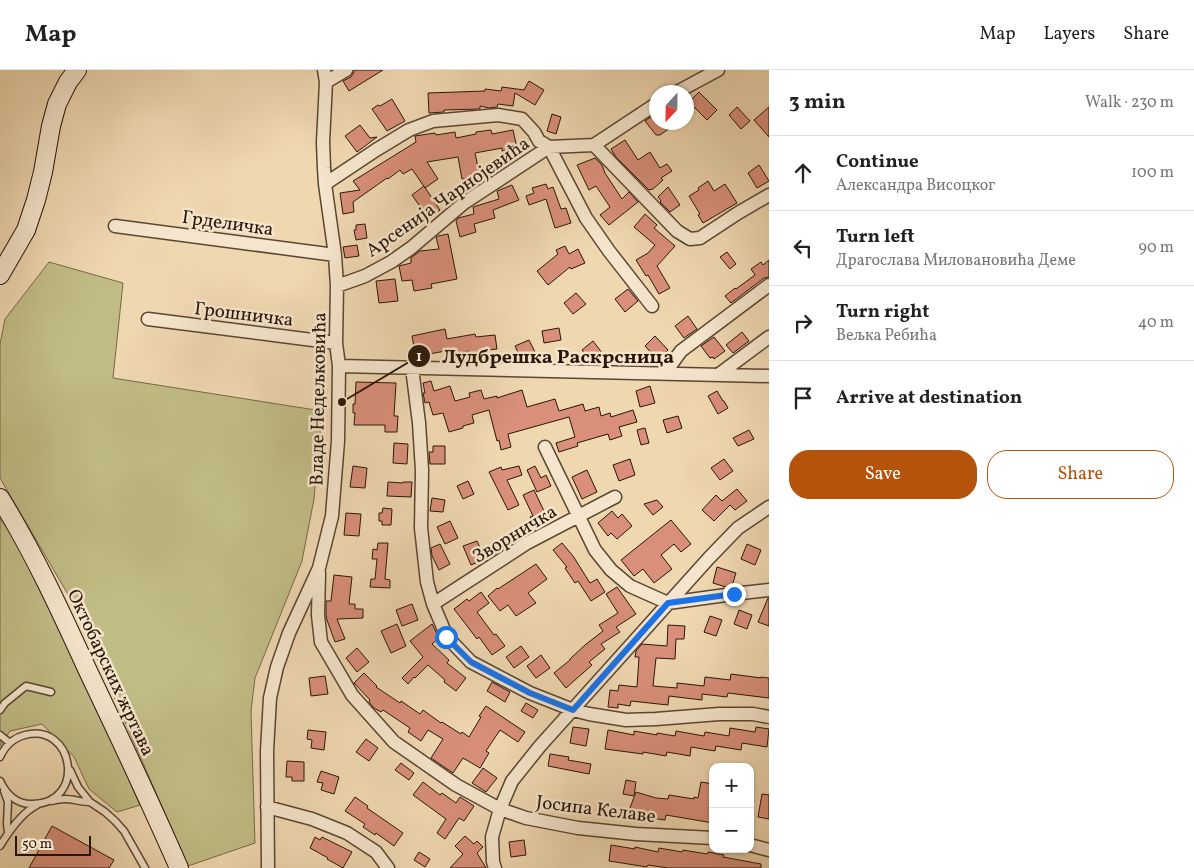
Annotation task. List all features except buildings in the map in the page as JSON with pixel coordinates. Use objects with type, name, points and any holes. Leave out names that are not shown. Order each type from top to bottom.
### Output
[{"type":"street","points":[[0,275],[26,230],[43,172],[57,104],[68,82],[77,70]]},
{"type":"street","points":[[325,76],[346,70]]},
{"type":"street","points":[[690,85],[718,70]]},
{"type":"street","name":"Владе Недељковића","points":[[268,868],[267,751],[270,698],[277,667],[288,634],[319,568],[332,516],[338,441],[337,286],[335,255],[325,184],[323,142],[325,76]]},
{"type":"street","points":[[549,148],[594,145],[649,109]]},
{"type":"street","points":[[325,184],[410,130],[433,121],[498,115],[522,119],[534,132],[539,141],[549,148],[586,218],[652,306]]},
{"type":"street","points":[[594,145],[677,231],[690,239],[700,238],[769,195]]},
{"type":"street","name":"Арсенија Чарнојевића","points":[[337,286],[365,276],[390,262],[411,248],[464,203],[549,148]]},
{"type":"street","name":"Грделичка","points":[[115,226],[335,255]]},
{"type":"street","points":[[664,373],[681,350],[769,285]]},
{"type":"street","name":"Грошничка","points":[[148,319],[336,343]]},
{"type":"street","points":[[718,375],[769,336]]},
{"type":"street","points":[[339,366],[769,376]]},
{"type":"street","points":[[412,368],[422,470],[421,528],[426,582],[446,637],[471,662],[530,693],[573,710],[589,714],[626,720],[719,714],[753,714],[769,717]]},
{"type":"street","points":[[545,448],[595,550],[610,570],[630,586],[668,603],[769,590]]},
{"type":"street","name":"Зворничка","points":[[433,604],[527,544],[615,497]]},
{"type":"street","name":"Октобарских жртава","points":[[0,498],[16,524],[56,601],[145,792],[178,868]]},
{"type":"street","points":[[495,868],[492,837],[500,809],[512,781],[540,746],[709,558],[738,528],[769,507]]},
{"type":"street","name":"Јосипа Келаве","points":[[319,568],[318,615],[321,642],[352,695],[394,742],[456,785],[500,809],[526,818],[578,828],[636,834],[709,838]]},
{"type":"street","points":[[267,807],[312,819],[348,833],[376,852],[388,868]]},
{"type":"street","points":[[754,846],[769,850]]},
{"type":"lane","points":[[0,710],[5,703],[26,686],[51,692]]},
{"type":"lane","points":[[0,757],[3,750],[10,743],[18,737],[28,734],[38,734],[56,742],[63,750],[69,769],[78,787],[90,802],[115,820],[124,830],[145,868]]},
{"type":"lane","points":[[0,735],[10,743]]},
{"type":"lane","points":[[49,801],[64,788],[68,779],[69,769]]},
{"type":"lane","points":[[0,781],[8,802],[8,832]]},
{"type":"lane","points":[[4,789],[19,802],[39,804]]},
{"type":"lane","points":[[0,846],[8,832],[28,810],[39,804],[64,799],[90,802]]},
{"type":"shaded area","points":[[49,262],[123,283],[113,378],[322,411],[314,499],[302,561],[255,678],[251,711],[255,843],[188,866],[73,603],[0,478],[0,344],[5,319]]},
{"type":"shaded area","points":[[0,518],[26,560],[48,603],[140,805],[117,812],[89,789],[74,757],[42,724],[10,731],[0,746]]},
{"type":"place","name":"Лудбрешка Раскрсница","points":[[342,402]]},
{"type":"route","points":[[446,637],[471,662],[530,693],[573,710],[668,603],[734,594]]}]
